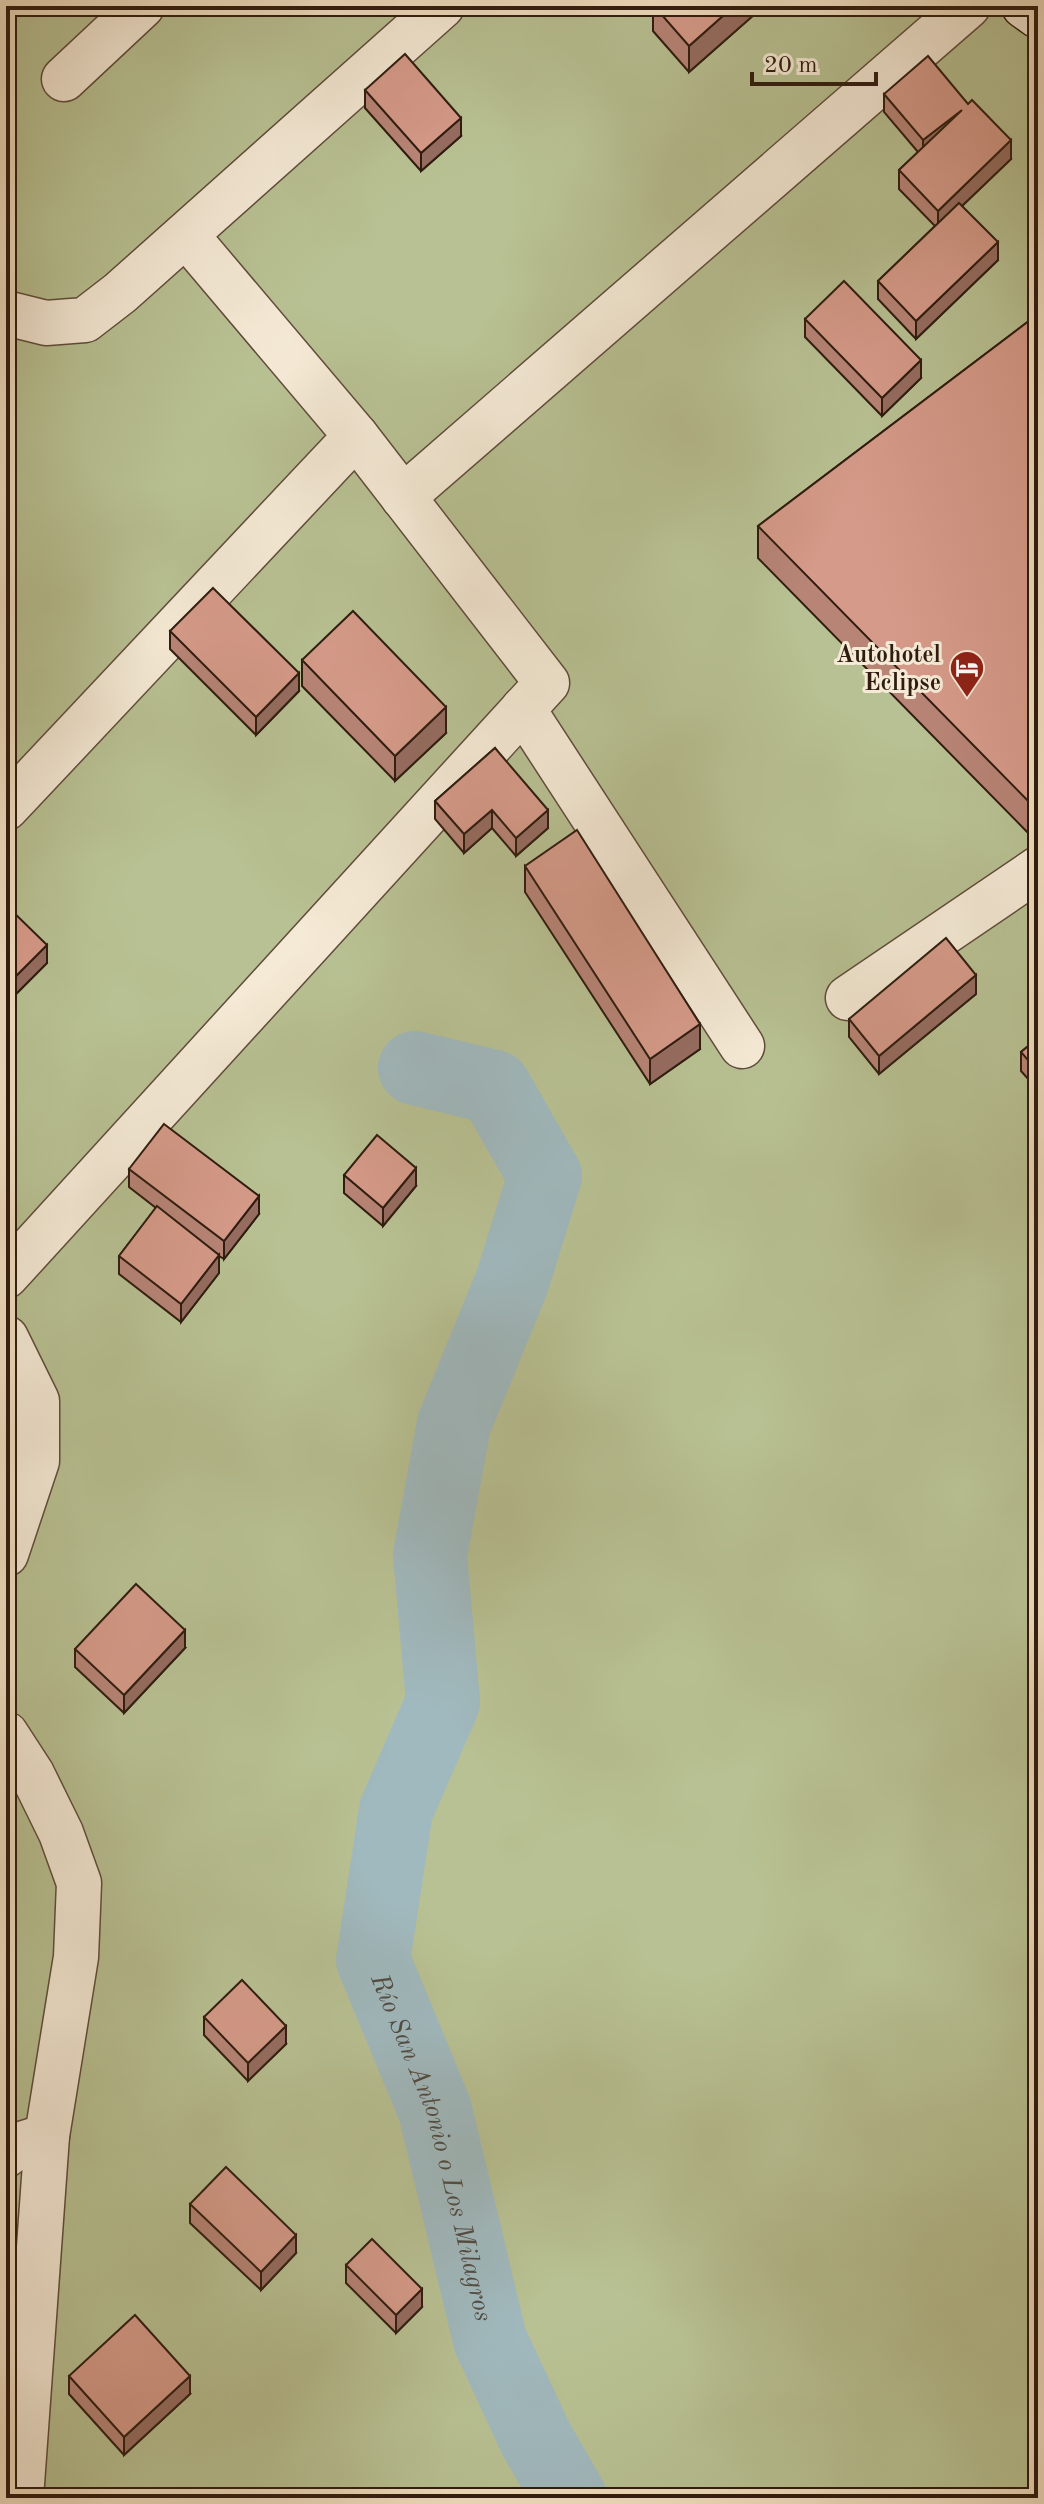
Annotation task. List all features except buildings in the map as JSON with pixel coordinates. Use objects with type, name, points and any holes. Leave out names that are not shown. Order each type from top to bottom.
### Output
[{"type":"street","points":[[64,79],[142,6]]},
{"type":"street","points":[[6,313],[46,323],[85,320],[186,235],[442,6]]},
{"type":"street","points":[[403,497],[968,6]]},
{"type":"street","points":[[1024,6],[1038,16]]},
{"type":"street","points":[[6,1276],[547,683],[356,436],[186,235]]},
{"type":"street","points":[[6,808],[356,436]]},
{"type":"street","points":[[523,709],[742,1046]]},
{"type":"street","points":[[848,998],[1038,869]]},
{"type":"street","points":[[6,1338],[37,1401],[37,1461],[6,1554]]},
{"type":"street","points":[[6,1734],[32,1774],[61,1833],[79,1883],[76,1957],[47,2136],[21,2498]]},
{"type":"street","points":[[6,2155],[18,2145],[47,2136]]},
{"type":"green space","points":[[6,6],[1038,6],[1038,2498],[6,2498]]},
{"type":"waterway","name":"Río San Antonio o Los Milagros","points":[[415,1068],[494,1087],[545,1176],[512,1282],[454,1424],[430,1555],[443,1702],[396,1810],[373,1960],[435,2110],[490,2340],[536,2439],[570,2498]]},
{"type":"place","name":"Autohotel Eclipse","points":[[967,699]]}]
